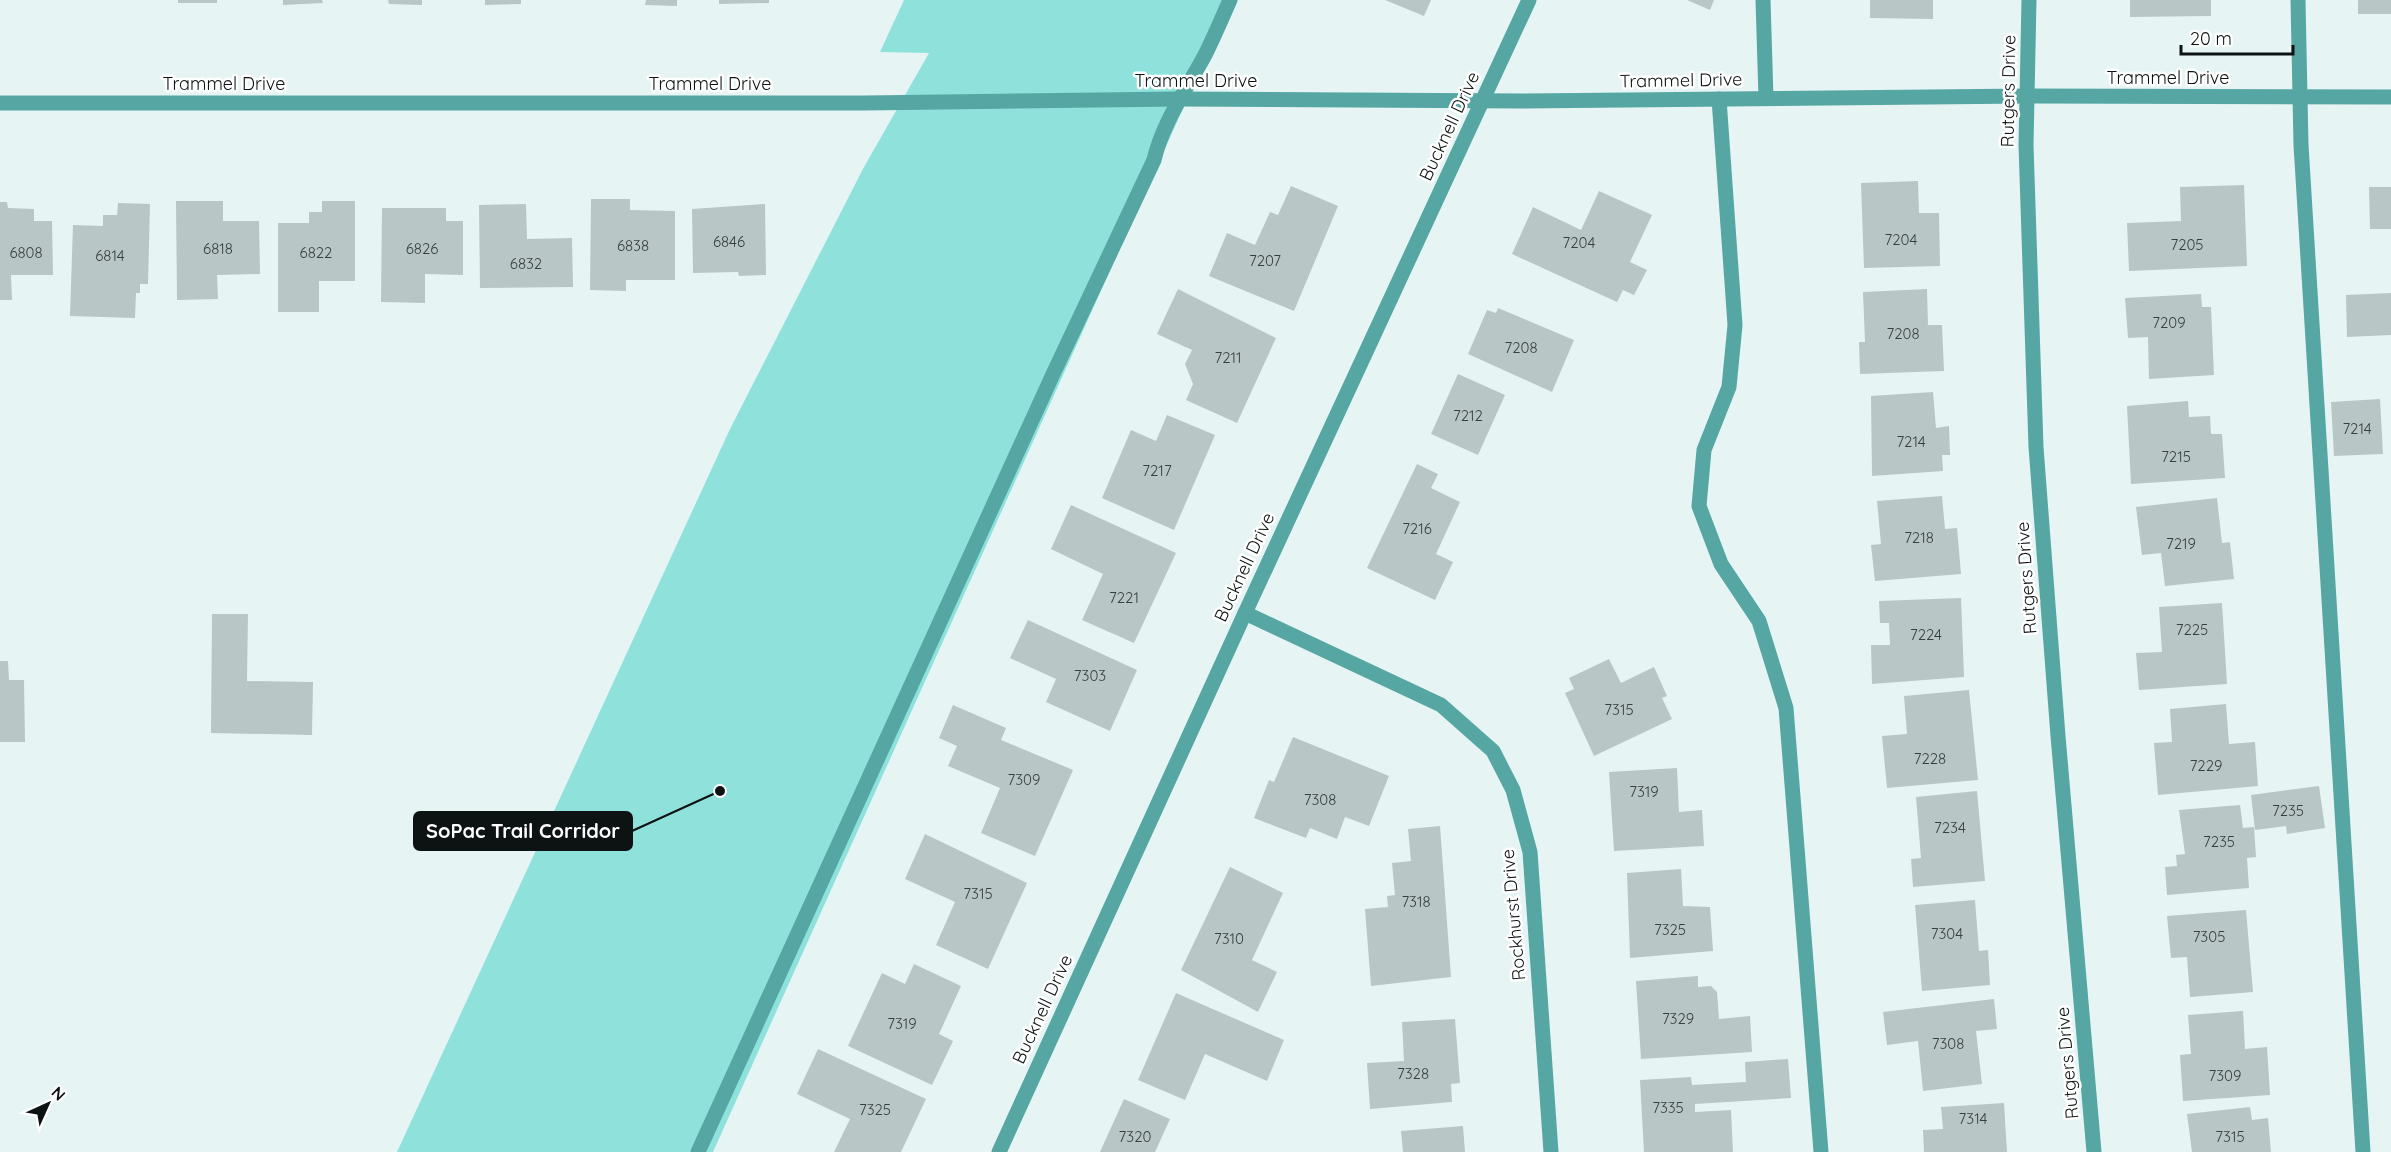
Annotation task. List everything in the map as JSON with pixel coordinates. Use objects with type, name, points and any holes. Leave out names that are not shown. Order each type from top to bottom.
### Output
[{"type":"street","points":[[698,1152],[1054,372],[1154,160],[1158,142],[1205,54],[1230,0]]},
{"type":"street","name":"Bucknell Drive","points":[[999,1152],[1529,0]]},
{"type":"street","points":[[1763,0],[1766,98]]},
{"type":"street","name":"Rutgers Drive","points":[[2029,0],[2026,145],[2036,447],[2094,1152]]},
{"type":"street","points":[[2298,0],[2301,145],[2363,1152]]},
{"type":"street","name":"Trammel Drive","points":[[0,103],[865,103],[1179,99],[2391,97]]},
{"type":"street","points":[[1719,99],[1735,325],[1729,387],[1704,450],[1699,506],[1721,564],[1759,621],[1786,708],[1821,1152]]},
{"type":"street","name":"Rockhurst Drive","points":[[1245,613],[1441,705],[1493,751],[1513,790],[1530,852],[1551,1152]]},
{"type":"shaded area","points":[[904,0],[1232,0],[713,1152],[397,1152],[730,429],[864,167],[929,53],[880,52]]},
{"type":"building","points":[[178,0],[217,0],[217,3],[178,3]]},
{"type":"building","points":[[283,0],[322,0],[323,3],[283,5]]},
{"type":"building","points":[[388,0],[422,0],[422,5],[389,4]]},
{"type":"building","points":[[485,0],[521,0],[521,4],[485,5]]},
{"type":"building","points":[[646,0],[677,0],[677,6],[645,5]]},
{"type":"building","points":[[719,0],[769,0],[769,3],[719,4]]},
{"type":"building","points":[[1385,0],[1431,0],[1424,16]]},
{"type":"building","points":[[1687,0],[1714,0],[1710,10]]},
{"type":"building","points":[[1870,0],[1933,0],[1933,19],[1870,18]]},
{"type":"building","points":[[2130,0],[2211,0],[2211,16],[2130,17]]},
{"type":"building","points":[[2358,0],[2391,0],[2391,14],[2358,14]]},
{"type":"building","points":[[1918,181],[1919,213],[1939,213],[1940,266],[1864,268],[1861,183]]},
{"type":"building","points":[[2244,185],[2247,266],[2129,271],[2127,223],[2181,221],[2180,187]]},
{"type":"building","points":[[1291,186],[1338,206],[1294,311],[1209,276],[1227,233],[1255,245],[1270,212],[1278,215]]},
{"type":"building","points":[[2369,187],[2391,187],[2391,229],[2370,229]]},
{"type":"building","points":[[1599,191],[1652,215],[1630,262],[1647,270],[1634,295],[1623,290],[1617,302],[1512,254],[1533,207],[1581,230]]},
{"type":"building","points":[[591,199],[630,199],[630,210],[675,211],[675,280],[626,280],[626,291],[590,290]]},
{"type":"building","points":[[176,201],[223,201],[223,221],[259,221],[260,274],[217,275],[218,299],[177,300]]},
{"type":"building","points":[[322,201],[355,201],[355,281],[319,281],[319,312],[278,312],[278,223],[309,223],[309,212],[322,212]]},
{"type":"building","points":[[0,202],[7,202],[8,208],[34,209],[34,221],[52,221],[53,275],[11,275],[12,300],[0,300]]},
{"type":"building","points":[[118,203],[150,204],[148,284],[140,284],[140,293],[136,293],[135,318],[70,316],[73,225],[103,226],[103,215],[117,215]]},
{"type":"building","points":[[526,204],[527,239],[572,238],[573,287],[480,288],[479,205]]},
{"type":"building","points":[[765,204],[766,275],[739,276],[738,272],[693,273],[692,209]]},
{"type":"building","points":[[382,208],[446,208],[446,221],[463,221],[463,275],[425,274],[425,303],[381,302]]},
{"type":"building","points":[[1178,289],[1276,338],[1237,423],[1186,400],[1193,384],[1185,364],[1192,350],[1157,334]]},
{"type":"building","points":[[1927,289],[1928,325],[1942,325],[1944,371],[1860,374],[1859,342],[1865,342],[1863,292]]},
{"type":"building","points":[[2391,293],[2391,335],[2347,337],[2346,295]]},
{"type":"building","points":[[2201,294],[2202,307],[2211,307],[2214,375],[2149,379],[2148,337],[2128,338],[2125,298]]},
{"type":"building","points":[[1498,308],[1574,340],[1552,392],[1468,354],[1487,310],[1496,313]]},
{"type":"building","points":[[1458,374],[1505,395],[1478,455],[1431,434]]},
{"type":"building","points":[[1933,392],[1936,428],[1949,426],[1950,455],[1942,455],[1943,471],[1872,476],[1871,396]]},
{"type":"building","points":[[2380,399],[2383,454],[2334,456],[2331,402]]},
{"type":"building","points":[[2188,401],[2189,417],[2210,416],[2211,434],[2222,434],[2225,478],[2131,484],[2127,406]]},
{"type":"building","points":[[1167,415],[1215,435],[1174,530],[1102,498],[1131,430],[1156,441]]},
{"type":"building","points":[[1417,464],[1438,474],[1431,488],[1460,502],[1436,554],[1453,562],[1435,600],[1367,568]]},
{"type":"building","points":[[1942,496],[1945,529],[1957,528],[1961,574],[1875,581],[1871,545],[1881,544],[1877,501]]},
{"type":"building","points":[[2217,498],[2222,543],[2230,542],[2234,579],[2165,586],[2161,553],[2142,555],[2136,507]]},
{"type":"building","points":[[1071,505],[1176,553],[1134,643],[1082,620],[1103,574],[1051,549]]},
{"type":"building","points":[[1961,598],[1964,677],[1872,684],[1871,645],[1890,645],[1889,623],[1880,623],[1879,601]]},
{"type":"building","points":[[2222,603],[2227,684],[2139,690],[2136,653],[2162,652],[2159,607]]},
{"type":"building","points":[[212,614],[248,614],[247,681],[313,682],[312,735],[211,733]]},
{"type":"building","points":[[1028,620],[1137,670],[1110,731],[1046,702],[1056,679],[1010,658]]},
{"type":"building","points":[[1609,659],[1621,683],[1654,667],[1667,696],[1662,698],[1672,719],[1594,756],[1565,693],[1574,689],[1569,678]]},
{"type":"building","points":[[0,661],[8,661],[9,680],[24,680],[25,742],[0,742]]},
{"type":"building","points":[[1969,690],[1978,780],[1887,788],[1882,736],[1907,734],[1904,696]]},
{"type":"building","points":[[2226,704],[2229,744],[2255,742],[2258,786],[2158,795],[2154,743],[2172,742],[2170,709]]},
{"type":"building","points":[[953,705],[1006,728],[1001,740],[1073,770],[1035,856],[981,833],[1000,788],[948,766],[957,746],[939,738]]},
{"type":"building","points":[[1293,737],[1389,776],[1369,826],[1345,817],[1337,839],[1310,828],[1306,838],[1254,818],[1269,780],[1274,782]]},
{"type":"building","points":[[1677,768],[1679,812],[1702,810],[1704,846],[1614,851],[1609,772]]},
{"type":"building","points":[[2319,786],[2325,828],[2287,834],[2286,826],[2255,830],[2251,795]]},
{"type":"building","points":[[1977,791],[1985,881],[1913,887],[1911,859],[1921,858],[1916,797]]},
{"type":"building","points":[[2240,805],[2243,828],[2254,827],[2256,857],[2247,858],[2249,888],[2167,895],[2165,867],[2177,866],[2176,855],[2185,854],[2179,810]]},
{"type":"building","points":[[1440,826],[1451,977],[1371,986],[1365,909],[1388,907],[1387,896],[1395,895],[1392,863],[1411,861],[1408,829]]},
{"type":"building","points":[[925,834],[1027,883],[988,969],[936,945],[955,902],[905,879]]},
{"type":"building","points":[[1230,867],[1283,893],[1252,960],[1277,972],[1258,1012],[1181,970]]},
{"type":"building","points":[[1681,869],[1683,906],[1710,907],[1713,951],[1630,958],[1627,873]]},
{"type":"building","points":[[1975,900],[1979,951],[1988,950],[1990,985],[1922,991],[1915,905]]},
{"type":"building","points":[[2246,910],[2253,992],[2190,997],[2187,957],[2171,958],[2167,916]]},
{"type":"building","points":[[914,964],[961,986],[939,1034],[953,1041],[932,1085],[848,1046],[882,973],[905,984]]},
{"type":"building","points":[[1698,976],[1698,987],[1711,986],[1717,992],[1719,1019],[1750,1016],[1752,1052],[1641,1059],[1636,981]]},
{"type":"building","points":[[1176,993],[1284,1040],[1267,1081],[1205,1054],[1185,1100],[1138,1080]]},
{"type":"building","points":[[1994,999],[1997,1029],[1976,1031],[1982,1084],[1923,1091],[1918,1041],[1887,1045],[1883,1012]]},
{"type":"building","points":[[2243,1011],[2245,1049],[2267,1047],[2270,1095],[2183,1101],[2180,1055],[2191,1054],[2188,1015]]},
{"type":"building","points":[[1455,1019],[1460,1083],[1451,1084],[1452,1102],[1370,1109],[1367,1063],[1404,1061],[1402,1022]]},
{"type":"building","points":[[818,1049],[926,1099],[901,1152],[834,1152],[850,1119],[797,1094]]},
{"type":"building","points":[[1788,1059],[1791,1098],[1695,1104],[1695,1112],[1731,1110],[1733,1152],[1644,1152],[1640,1080],[1691,1077],[1692,1085],[1746,1082],[1745,1062]]},
{"type":"building","points":[[1124,1099],[1170,1119],[1155,1152],[1100,1152]]},
{"type":"building","points":[[2004,1103],[2007,1152],[1924,1152],[1923,1130],[1943,1129],[1941,1107]]},
{"type":"building","points":[[2250,1107],[2252,1120],[2268,1118],[2271,1152],[2192,1152],[2187,1114]]},
{"type":"building","points":[[1463,1126],[1465,1152],[1403,1152],[1401,1131]]},
{"type":"place","name":"SoPac Trail Corridor","points":[[720,791]]}]
